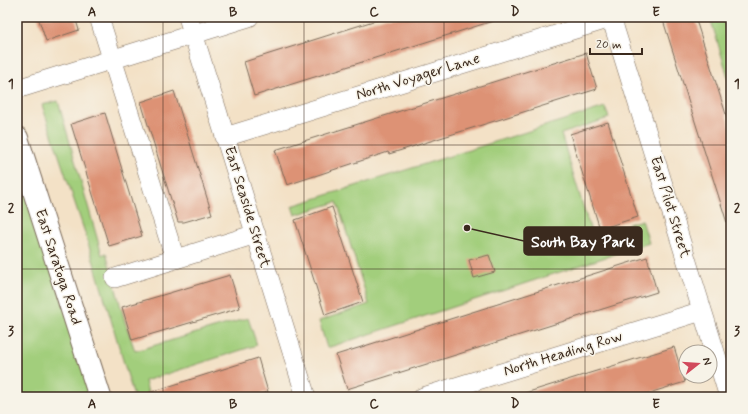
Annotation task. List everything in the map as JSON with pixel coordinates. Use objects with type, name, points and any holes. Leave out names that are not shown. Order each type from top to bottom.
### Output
[{"type":"street","points":[[99,17],[175,259]]},
{"type":"street","points":[[17,89],[112,59],[191,26],[249,17]]},
{"type":"street","name":"North Voyager Lane","points":[[225,136],[611,17]]},
{"type":"street","name":"East Pilot Street","points":[[611,17],[729,397]]},
{"type":"street","name":"East Seaside Street","points":[[191,26],[306,397]]},
{"type":"street","name":"East Saratoga Road","points":[[17,138],[100,397]]},
{"type":"street","points":[[115,278],[256,234]]},
{"type":"street","name":"North Heading Row","points":[[423,397],[702,312]]},
{"type":"green space","points":[[710,17],[722,17],[731,45],[731,87]]},
{"type":"green space","points":[[58,101],[102,255],[106,253],[125,322],[135,351],[248,318],[257,345],[145,381],[149,397],[134,397],[86,236],[42,105]]},
{"type":"green space","points":[[605,107],[609,118],[561,134],[592,235],[642,220],[649,243],[327,348],[319,321],[369,304],[337,202],[295,215],[292,206]]},
{"type":"green space","points":[[17,164],[94,397],[17,397]]},
{"type":"building","points":[[38,17],[75,17],[79,30],[46,41]]},
{"type":"building","points":[[386,17],[496,17],[496,20],[254,96],[244,62]]},
{"type":"building","points":[[662,17],[695,17],[731,130],[731,226],[728,226]]},
{"type":"building","points":[[586,53],[597,89],[389,154],[388,152],[287,185],[275,150]]},
{"type":"building","points":[[174,91],[212,214],[184,222],[178,222],[141,102]]},
{"type":"building","points":[[105,113],[142,236],[109,246],[71,124]]},
{"type":"building","points":[[608,122],[638,217],[600,229],[570,134]]},
{"type":"building","points":[[332,207],[363,302],[325,315],[295,220]]},
{"type":"building","points":[[489,255],[495,272],[474,278],[469,260]]},
{"type":"building","points":[[647,257],[657,292],[347,389],[336,355]]},
{"type":"building","points":[[230,275],[240,308],[132,340],[122,307]]},
{"type":"building","points":[[674,347],[678,360],[678,384],[636,397],[523,397],[522,394]]},
{"type":"building","points":[[258,358],[268,392],[251,397],[145,397],[145,394]]},
{"type":"place","name":"South Bay Park","points":[[467,228]]}]
